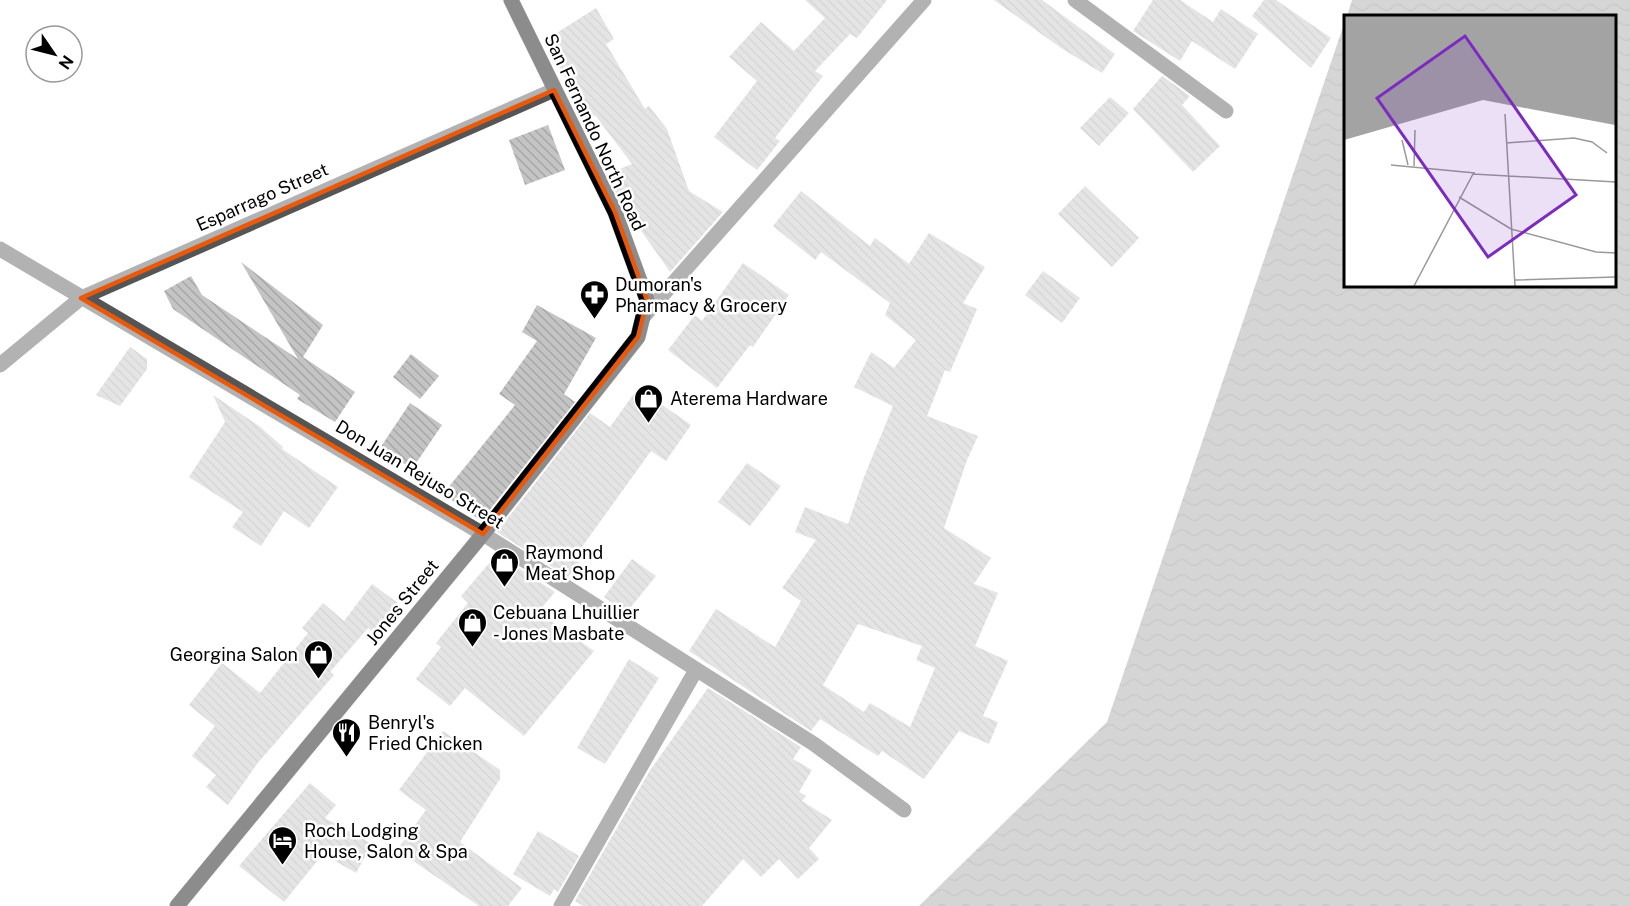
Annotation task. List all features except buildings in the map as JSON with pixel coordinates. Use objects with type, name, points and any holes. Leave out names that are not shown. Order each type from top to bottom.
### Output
[{"type":"main road","name":"San Fernando North Road","points":[[511,0],[615,212],[647,300],[644,316]]},
{"type":"main road","name":"Jones Street","points":[[177,906],[483,534],[638,337],[644,316]]},
{"type":"street","points":[[644,316],[924,0]]},
{"type":"street","points":[[1075,0],[1226,111]]},
{"type":"street","name":"Esparrago Street","points":[[0,365],[81,298],[554,90]]},
{"type":"street","name":"Don Juan Rejuso Street","points":[[0,249],[483,534],[814,744],[904,810]]},
{"type":"street","points":[[561,906],[696,670]]},
{"type":"highlighted area","points":[[554,90],[615,212],[647,300],[638,337],[483,534],[81,298]]},
{"type":"water","points":[[1352,0],[1630,0],[1630,906],[919,906],[1107,722],[1344,24],[1344,286],[1615,286],[1615,15],[1347,15]]},
{"type":"place","name":"Dumoran's Pharmacy & Grocery","points":[[594,320]]},
{"type":"place","name":"Aterema Hardware","points":[[649,424]]},
{"type":"place","name":"Raymond Meat Shop","points":[[504,588]]},
{"type":"place","name":"Cebuana Lhuillier - Jones Masbate","points":[[472,648]]},
{"type":"place","name":"Georgina Salon","points":[[319,680]]},
{"type":"place","name":"Benryl's Fried Chicken","points":[[347,758]]},
{"type":"place","name":"Roch Lodging House, Salon & Spa","points":[[283,866]]}]
